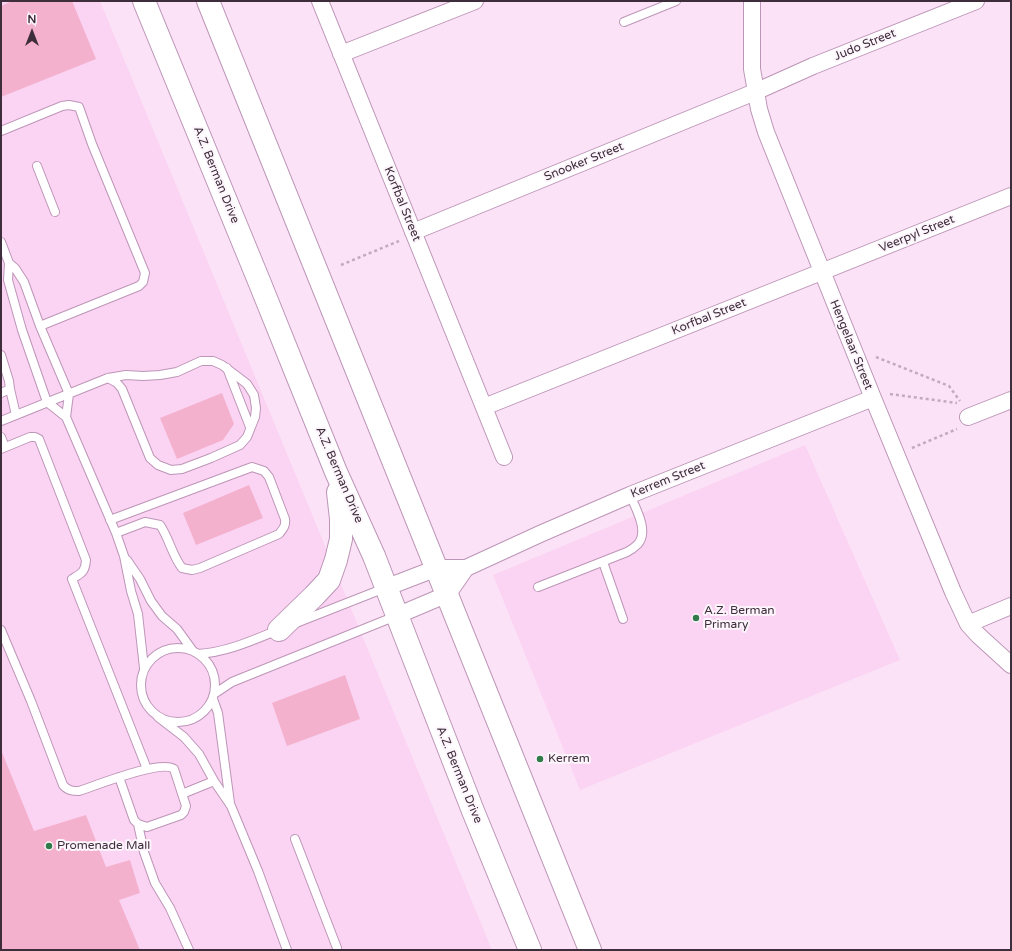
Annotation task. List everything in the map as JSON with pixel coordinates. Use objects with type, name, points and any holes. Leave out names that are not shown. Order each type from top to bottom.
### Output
[{"type":"main road","name":"A.Z. Berman Drive","points":[[144,1],[336,472],[374,556],[385,588],[473,811],[530,950]]},
{"type":"main road","points":[[208,1],[356,366],[423,537],[448,594],[590,950]]},
{"type":"main road","points":[[279,630],[329,580],[341,539],[341,519],[336,472]]},
{"type":"street","name":"Korfbal Street","points":[[320,1],[504,457]]},
{"type":"street","points":[[341,54],[475,1]]},
{"type":"street","name":"Hengelaar Street","points":[[752,1],[752,69],[758,109],[766,132],[859,362],[879,396],[953,592],[968,624],[1011,665]]},
{"type":"street","name":"Judo Street","points":[[755,92],[813,66],[976,1]]},
{"type":"street","name":"Snooker Street","points":[[413,232],[755,92]]},
{"type":"street","name":"Veerpyl Street","points":[[823,272],[1011,196]]},
{"type":"street","name":"Korfbal Street","points":[[484,407],[823,272]]},
{"type":"street","name":"Kerrem Street","points":[[385,588],[437,568],[466,568],[630,495],[879,396]]},
{"type":"street","points":[[965,422],[1011,400]]},
{"type":"street","points":[[396,616],[448,594],[466,568]]},
{"type":"street","points":[[968,624],[1011,606]]},
{"type":"lane","points":[[624,22],[676,1]]},
{"type":"lane","points":[[1,131],[62,106],[69,105],[79,107],[97,157],[145,274],[143,282],[139,286],[40,326]]},
{"type":"lane","points":[[37,166],[55,212]]},
{"type":"lane","points":[[1,242],[9,263],[24,282],[40,326],[69,394],[66,417]]},
{"type":"lane","points":[[9,263],[8,280],[22,330],[47,402],[66,417],[116,533],[124,556],[131,591],[138,614],[144,668],[141,679],[141,690],[144,700],[149,709],[184,737],[200,754],[214,781],[231,806],[258,871],[287,950]]},
{"type":"lane","points":[[1,355],[9,381],[16,415]]},
{"type":"lane","points":[[1,421],[108,378],[126,375],[143,376],[177,372],[201,361],[213,361],[222,365],[247,384],[254,395],[256,408],[255,417],[247,437],[240,445],[182,469],[171,470],[158,465],[150,458],[122,389],[118,384],[108,378]]},
{"type":"lane","points":[[227,368],[250,427]]},
{"type":"lane","points":[[1,393],[10,389]]},
{"type":"lane","points":[[1,437],[3,448],[30,437],[40,439],[86,560],[85,568],[82,573],[72,579],[147,769]]},
{"type":"lane","points":[[110,520],[252,467],[264,471],[269,478],[286,524],[278,534],[200,568],[192,570],[182,568],[178,563],[160,525],[145,522],[116,533]]},
{"type":"lane","points":[[538,587],[627,552],[638,544],[642,534],[642,524],[630,495]]},
{"type":"lane","points":[[124,556],[159,611],[184,637],[196,653],[207,661],[212,671],[215,682],[214,696],[218,713],[231,806]]},
{"type":"lane","points":[[603,562],[623,620]]},
{"type":"lane","points":[[144,668],[151,659],[160,652],[177,648],[196,653],[214,653],[228,650],[385,588]]},
{"type":"lane","points":[[158,717],[170,722],[183,722],[196,718],[206,710],[214,696],[232,682],[396,616]]},
{"type":"lane","points":[[1,630],[31,701],[63,785],[68,790],[79,791],[119,778],[147,769],[172,767],[174,769],[186,806],[184,812],[147,827],[138,824],[134,820],[119,778]]},
{"type":"lane","points":[[182,794],[214,781]]},
{"type":"lane","points":[[138,824],[144,852],[155,883],[170,908],[189,950]]},
{"type":"lane","points":[[294,840],[324,912],[337,948]]},
{"type":"path","points":[[341,265],[397,242],[413,232]]},
{"type":"path","points":[[859,362],[876,357],[949,386],[962,404],[879,396]]},
{"type":"path","points":[[908,449],[965,422]]},
{"type":"shaded area","points":[[1,1],[100,1],[492,950],[1,950]]},
{"type":"shaded area","name":"A.Z. Berman Primary","points":[[805,445],[900,660],[580,790],[493,575]]},
{"type":"building","points":[[12,1],[72,1],[96,59],[1,97],[1,6]]},
{"type":"building","points":[[222,393],[234,424],[223,440],[177,459],[160,418]]},
{"type":"building","points":[[249,485],[263,518],[196,545],[183,513]]},
{"type":"building","points":[[345,675],[360,719],[287,746],[272,703]]},
{"type":"building","name":"Promenade Mall","points":[[1,750],[34,831],[86,815],[106,867],[130,860],[140,893],[119,900],[140,950],[1,950]]},
{"type":"place","name":"A.Z. Berman Primary","points":[[696,618]]},
{"type":"place","name":"Kerrem","points":[[540,759]]},
{"type":"place","name":"Promenade Mall","points":[[49,846]]}]
